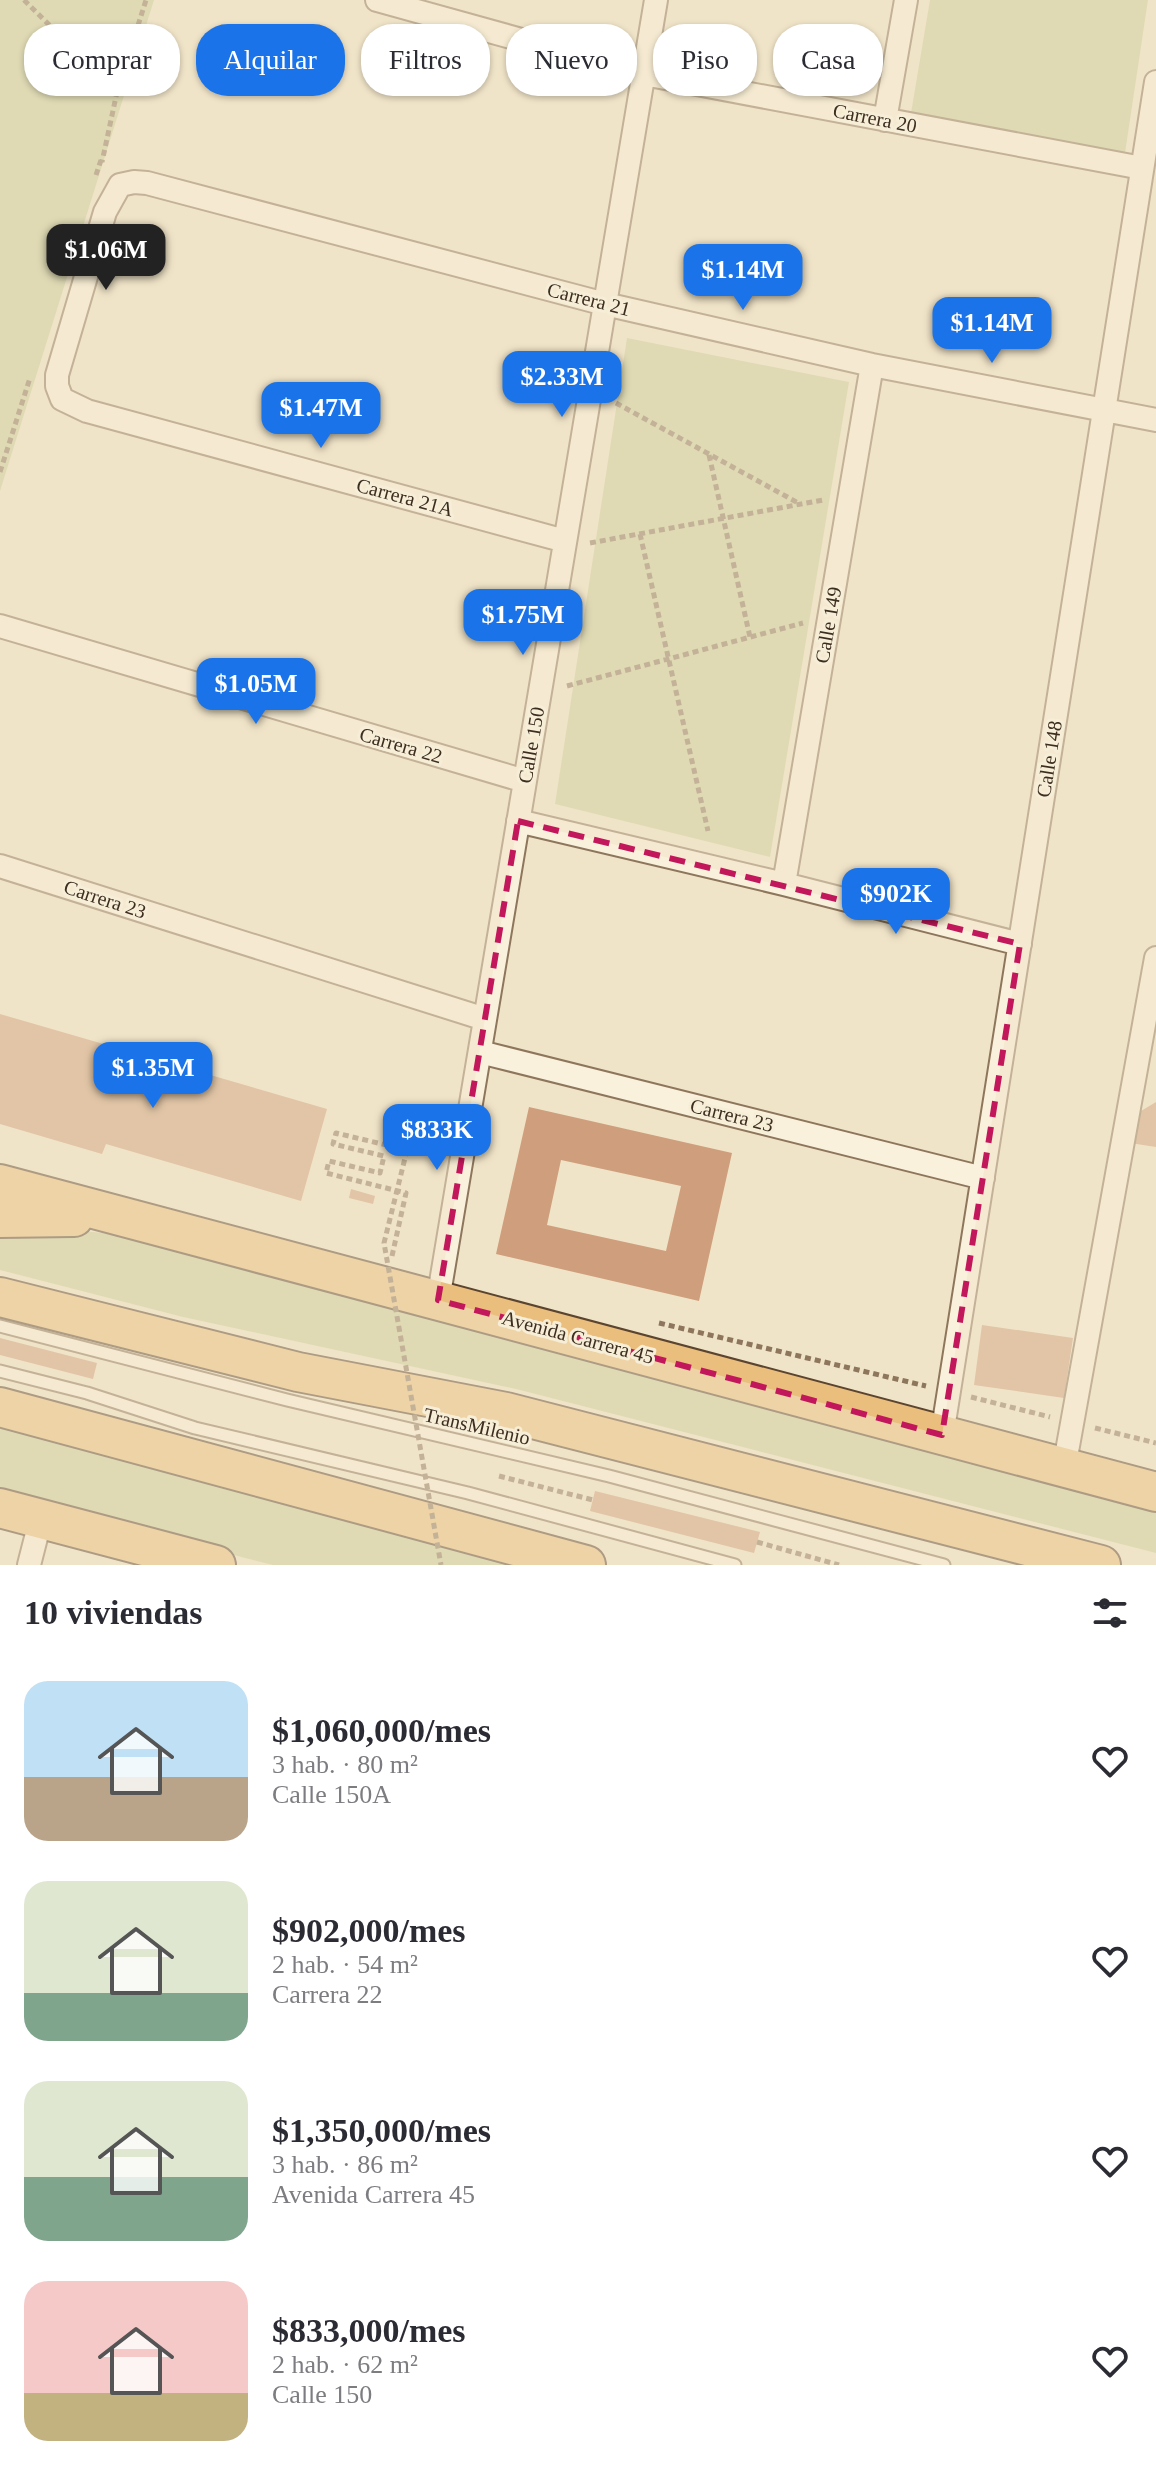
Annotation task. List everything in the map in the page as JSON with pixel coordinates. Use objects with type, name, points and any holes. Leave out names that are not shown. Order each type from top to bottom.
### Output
[{"type":"highway","name":"Avenida Carrera 45","points":[[0,1184],[1156,1492]]},
{"type":"highway","points":[[0,1218],[75,1217],[141,1221]]},
{"type":"highway","points":[[0,1297],[310,1375],[506,1412],[1101,1565]]},
{"type":"highway","points":[[0,1407],[586,1565]]},
{"type":"highway","points":[[0,1508],[216,1565]]},
{"type":"street","name":"Carrera 20","points":[[377,0],[644,74],[1142,168]]},
{"type":"street","name":"Calle 150","points":[[438,1300],[656,0]]},
{"type":"street","points":[[885,120],[906,0]]},
{"type":"street","name":"Calle 148","points":[[942,1435],[1156,82]]},
{"type":"street","name":"Carrera 21","points":[[120,185],[147,183],[605,304],[872,365],[1156,420]]},
{"type":"street","name":"Carrera 21A","points":[[120,185],[105,212],[57,375],[62,399],[87,411],[565,541]]},
{"type":"street","name":"Calle 149","points":[[784,884],[872,365]]},
{"type":"street","name":"Carrera 22","points":[[0,626],[525,781]]},
{"type":"street","points":[[518,821],[1020,944]]},
{"type":"street","name":"Carrera 23","points":[[0,866],[485,1019]]},
{"type":"street","points":[[1064,1468],[1156,958]]},
{"type":"street","name":"Carrera 23","points":[[480,1052],[983,1178]]},
{"type":"street","points":[[29,1565],[41,1518]]},
{"type":"lane","name":"TransMilenio","points":[[0,1326],[272,1397],[609,1476],[944,1565]]},
{"type":"lane","points":[[0,1371],[87,1393],[195,1428],[468,1493],[735,1565]]},
{"type":"path","points":[[24,0],[48,24]]},
{"type":"path","points":[[138,24],[146,0]]},
{"type":"path","points":[[116,96],[101,160],[120,185]]},
{"type":"path","points":[[616,403],[800,504]]},
{"type":"path","points":[[709,454],[750,637]]},
{"type":"path","points":[[590,543],[823,500]]},
{"type":"path","points":[[640,534],[708,831]]},
{"type":"path","points":[[567,686],[803,623]]},
{"type":"path","points":[[391,1257],[406,1193],[393,1190],[326,1173],[329,1161],[380,1173],[384,1156],[333,1144],[336,1133],[407,1150],[400,1181],[396,1197],[384,1243],[441,1565]]},
{"type":"path","points":[[499,1476],[593,1500]]},
{"type":"path","points":[[757,1542],[839,1565]]},
{"type":"highlighted area","points":[[518,821],[1020,944],[942,1435],[438,1300]]},
{"type":"green space","points":[[0,0],[154,0],[146,24],[24,24],[24,96],[124,96],[0,491]]},
{"type":"green space","points":[[930,0],[1148,0],[1125,153],[911,113]]},
{"type":"green space","points":[[627,338],[849,382],[770,857],[555,804]]},
{"type":"green space","points":[[0,1230],[94,1232],[144,1238],[1156,1506],[1156,1553],[516,1389],[183,1317],[0,1270]]},
{"type":"green space","points":[[0,1426],[525,1565],[273,1565],[0,1495]]},
{"type":"building","points":[[0,1014],[327,1109],[301,1201],[106,1144],[102,1154],[0,1124]]},
{"type":"building","points":[[1156,1102],[1156,1147],[1130,1143],[1131,1117]]},
{"type":"building","points":[[529,1107],[732,1153],[699,1301],[496,1254]],"holes":[[[561,1160],[681,1186],[666,1251],[547,1225]]]},
{"type":"building","points":[[351,1189],[375,1196],[373,1204],[349,1198]]},
{"type":"building","points":[[982,1325],[1073,1338],[1064,1398],[974,1385]]},
{"type":"building","points":[[0,1338],[97,1363],[93,1379],[0,1355]]},
{"type":"building","points":[[595,1491],[760,1532],[754,1553],[590,1511]]}]
